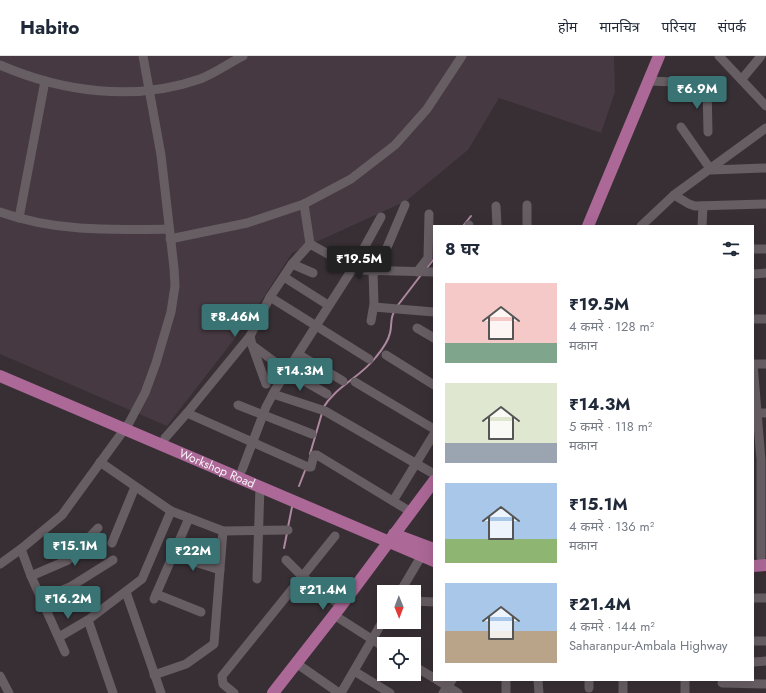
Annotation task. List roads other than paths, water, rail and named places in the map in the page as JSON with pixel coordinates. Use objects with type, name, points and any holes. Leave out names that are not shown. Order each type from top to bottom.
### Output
[{"type":"main road","points":[[588,225],[659,56]]},
{"type":"main road","name":"Workshop Road","points":[[0,369],[260,486],[392,538],[433,549]]},
{"type":"main road","name":"Workshop Road","points":[[0,376],[127,426],[165,438],[242,470],[392,538],[433,560]]},
{"type":"main road","points":[[273,693],[338,611],[433,482]]},
{"type":"street","points":[[0,564],[21,549],[62,515],[127,426],[145,393],[156,363],[171,312],[175,286],[161,155],[143,56]]},
{"type":"street","points":[[0,65],[28,77],[64,86],[110,92],[150,91],[200,79],[243,56]]},
{"type":"street","points":[[170,239],[247,223],[304,204],[351,179],[395,145],[427,109],[462,56]]},
{"type":"street","points":[[719,56],[766,106]]},
{"type":"street","points":[[742,79],[761,56]]},
{"type":"street","points":[[19,218],[45,81]]},
{"type":"street","points":[[648,81],[702,83],[707,85],[708,132]]},
{"type":"street","points":[[681,127],[711,170]]},
{"type":"street","points":[[642,225],[674,196],[766,128]]},
{"type":"street","points":[[711,170],[766,168]]},
{"type":"street","points":[[674,196],[689,204],[702,206],[766,204]]},
{"type":"street","points":[[304,204],[310,244]]},
{"type":"street","points":[[371,321],[374,307],[375,271],[405,205]]},
{"type":"street","points":[[527,225],[528,205]]},
{"type":"street","points":[[496,206],[497,225]]},
{"type":"street","points":[[702,206],[702,225]]},
{"type":"street","points":[[0,212],[54,226],[96,229],[169,229]]},
{"type":"street","points":[[310,244],[353,268],[375,271],[425,272],[431,234],[429,214]]},
{"type":"street","points":[[242,470],[263,415],[273,394],[328,305],[353,268],[381,216]]},
{"type":"street","points":[[165,438],[251,340],[270,298],[292,264],[310,244]]},
{"type":"street","points":[[754,249],[766,249]]},
{"type":"street","points":[[292,264],[313,273]]},
{"type":"street","points":[[754,274],[766,273]]},
{"type":"street","points":[[284,277],[328,305]]},
{"type":"street","points":[[270,298],[369,359]]},
{"type":"street","points":[[374,307],[395,310],[433,312]]},
{"type":"street","points":[[754,319],[766,318]]},
{"type":"street","points":[[418,328],[433,337]]},
{"type":"street","points":[[251,340],[287,371],[327,394]]},
{"type":"street","points":[[251,340],[266,384]]},
{"type":"street","points":[[298,354],[343,381]]},
{"type":"street","points":[[386,355],[433,384]]},
{"type":"street","points":[[754,364],[766,364]]},
{"type":"street","points":[[354,382],[433,428]]},
{"type":"street","points":[[754,388],[756,450],[764,460],[760,492],[763,522],[760,561]]},
{"type":"street","points":[[273,394],[323,410],[433,473]]},
{"type":"street","points":[[238,405],[312,434]]},
{"type":"street","points":[[188,413],[306,467],[311,467],[314,455],[317,454],[411,512]]},
{"type":"street","points":[[755,413],[766,413]]},
{"type":"street","points":[[393,501],[433,436]]},
{"type":"street","points":[[100,462],[171,510],[223,532],[288,530]]},
{"type":"street","points":[[257,579],[260,486]]},
{"type":"street","points":[[112,543],[135,487]]},
{"type":"street","points":[[59,638],[88,620],[142,579],[171,510]]},
{"type":"street","points":[[188,518],[155,597],[201,612]]},
{"type":"street","points":[[31,576],[68,560],[98,528]]},
{"type":"street","points":[[154,675],[186,664],[214,644],[223,532]]},
{"type":"street","points":[[234,693],[223,684],[222,676],[334,536]]},
{"type":"street","points":[[21,549],[31,576],[65,652]]},
{"type":"street","points":[[173,555],[220,570]]},
{"type":"street","points":[[404,585],[422,555]]},
{"type":"street","points":[[41,599],[70,587],[113,560]]},
{"type":"street","points":[[286,560],[338,611],[377,643]]},
{"type":"street","points":[[126,592],[160,693]]},
{"type":"street","points":[[754,598],[766,598]]},
{"type":"street","points":[[421,602],[433,602]]},
{"type":"street","points":[[88,620],[113,693]]},
{"type":"street","points":[[296,664],[340,693],[379,629]]},
{"type":"street","points":[[754,641],[766,641]]},
{"type":"street","points":[[754,662],[766,661]]},
{"type":"street","points":[[421,670],[433,677]]},
{"type":"street","points":[[354,671],[390,693]]},
{"type":"street","points":[[0,676],[9,693]]},
{"type":"street","points":[[439,681],[458,693]]},
{"type":"street","points":[[506,681],[506,693]]},
{"type":"street","points":[[538,681],[539,693]]},
{"type":"street","points":[[622,681],[623,693]]},
{"type":"street","points":[[685,681],[685,693]]},
{"type":"street","points":[[722,684],[766,684]]},
{"type":"waterway","points":[[464,225],[471,216]]},
{"type":"waterway","points":[[426,269],[433,260]]},
{"type":"waterway","points":[[398,305],[421,275]]},
{"type":"waterway","points":[[323,408],[328,400],[370,364],[380,352],[389,336],[394,312]]},
{"type":"waterway","points":[[310,454],[322,413]]},
{"type":"waterway","points":[[299,486],[306,468]]},
{"type":"waterway","points":[[288,527],[292,507]]},
{"type":"waterway","points":[[284,548],[287,533]]}]
